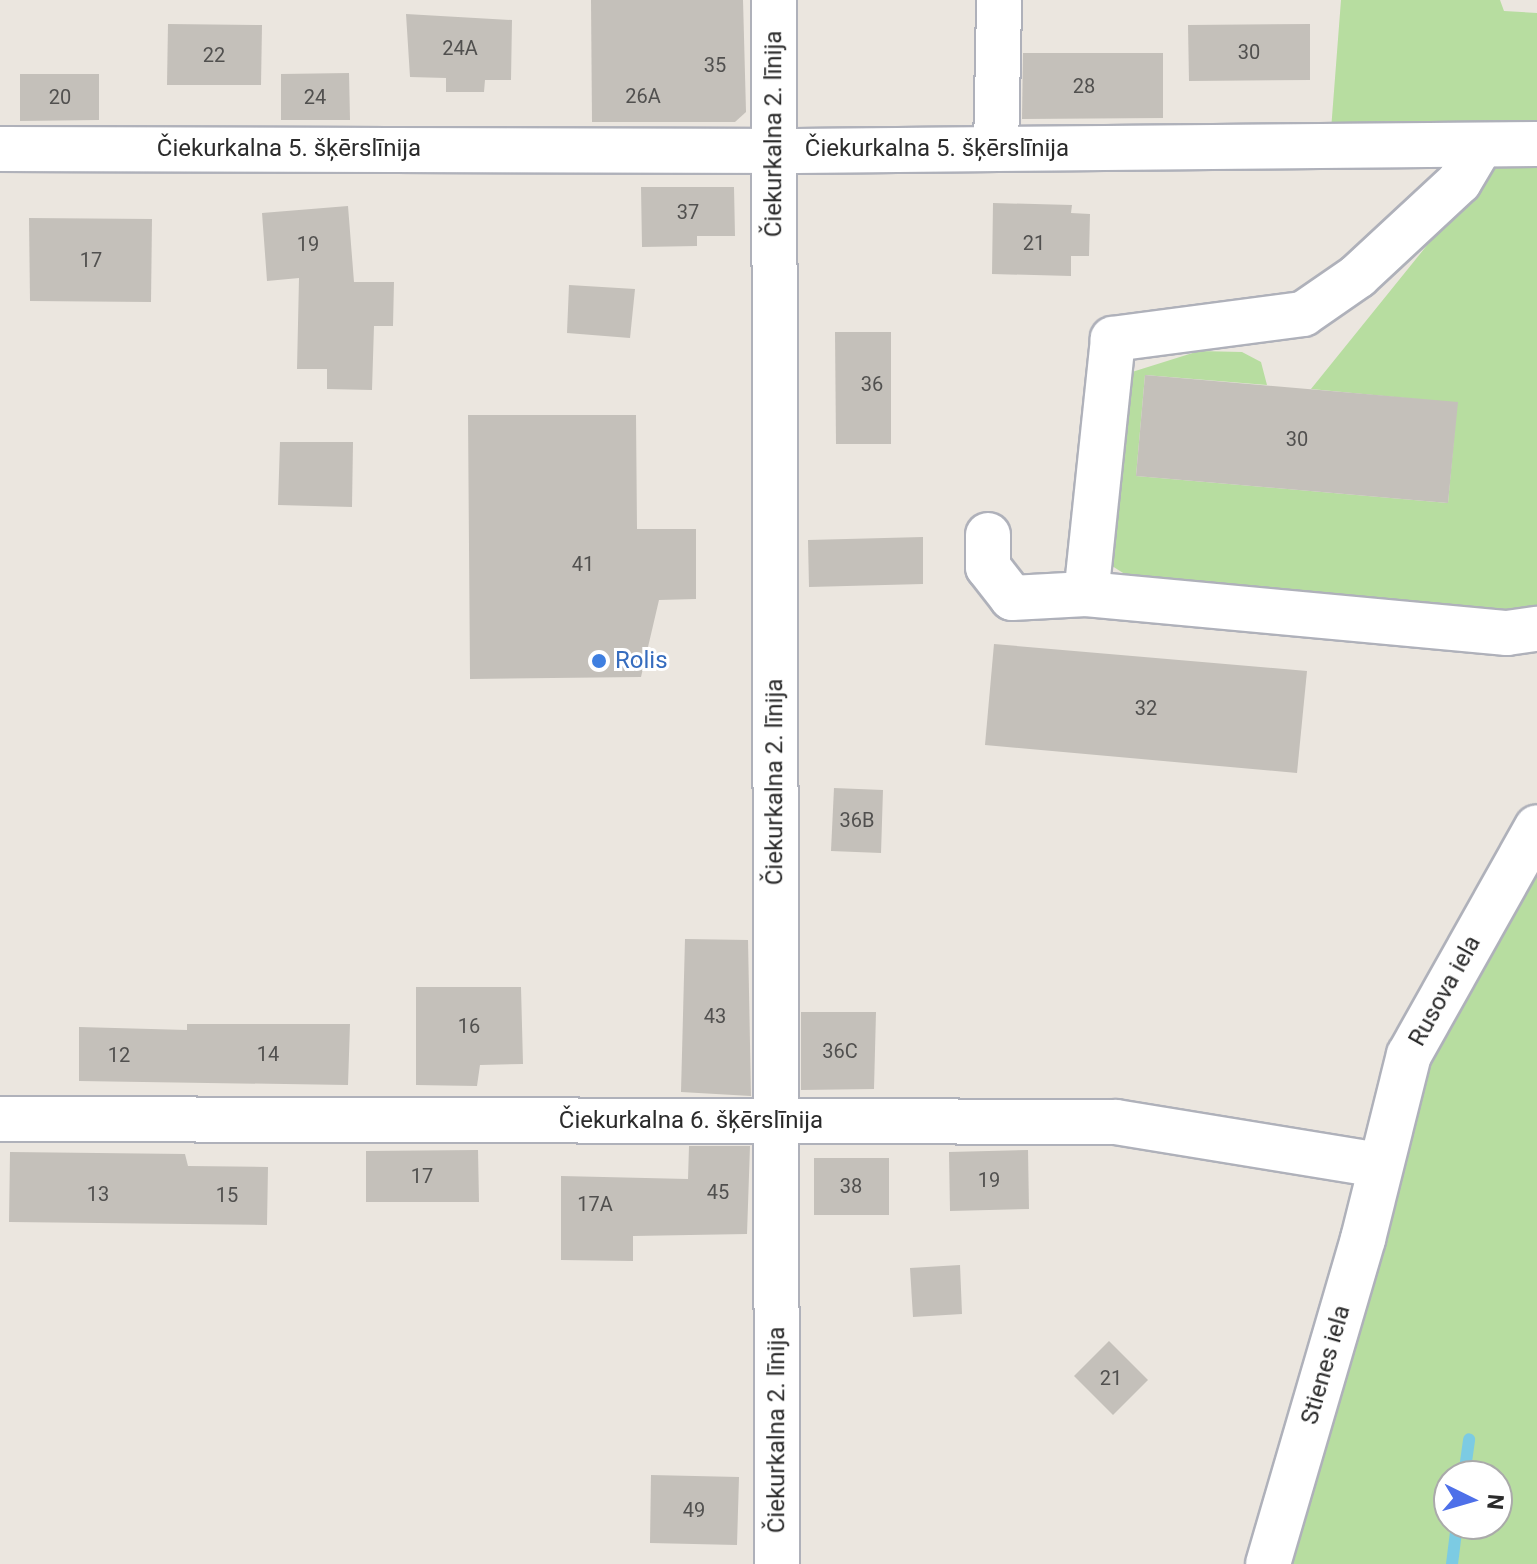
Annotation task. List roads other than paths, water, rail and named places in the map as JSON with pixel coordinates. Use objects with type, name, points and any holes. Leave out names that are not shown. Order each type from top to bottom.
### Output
[{"type":"street","name":"Čiekurkalna 2. līnija","points":[[774,0],[777,1564]]},
{"type":"street","points":[[996,149],[999,0]]},
{"type":"street","name":"Čiekurkalna 5. šķērslīnija","points":[[0,149],[773,151],[1537,144]]},
{"type":"street","points":[[1086,594],[1113,339],[1303,314],[1358,276],[1459,182],[1481,145]]},
{"type":"street","points":[[988,535],[988,567],[1012,598],[1086,594],[1507,633],[1537,629]]},
{"type":"street","name":"Rusova iela","points":[[1378,1165],[1409,1055],[1537,827]]},
{"type":"street","name":"Čiekurkalna 6. šķērslīnija","points":[[0,1119],[1138,1123],[1378,1165]]},
{"type":"street","name":"Stienes iela","points":[[1268,1564],[1363,1239],[1378,1165]]},
{"type":"waterway","points":[[1466,1460],[1469,1439]]},
{"type":"waterway","points":[[1452,1564],[1455,1540]]},
{"type":"place","name":"Rolis","points":[[599,661]]}]
